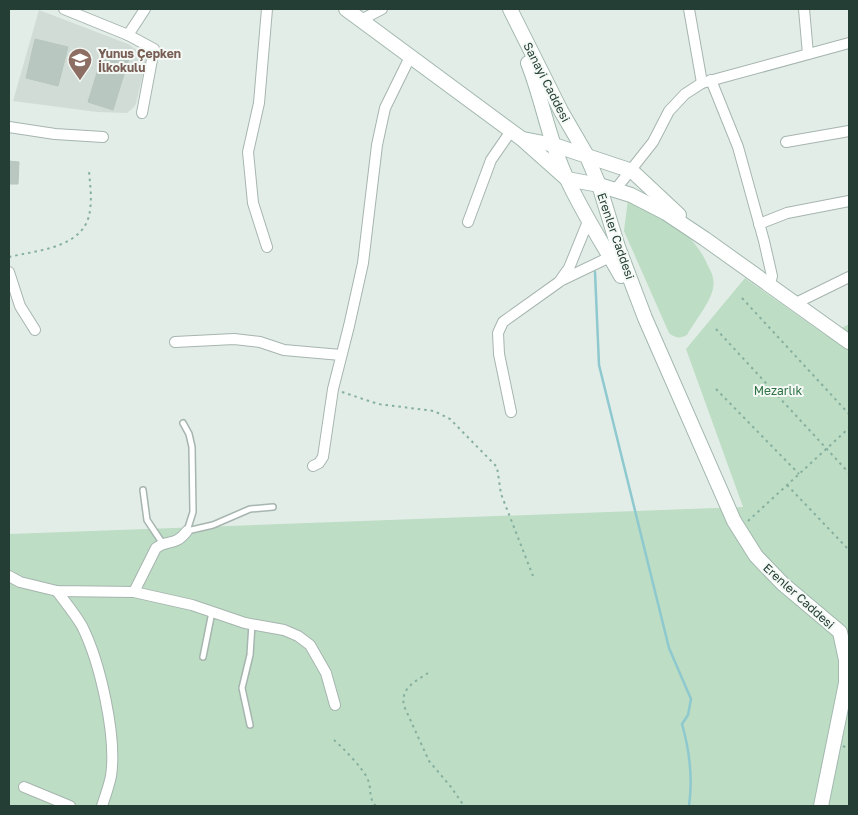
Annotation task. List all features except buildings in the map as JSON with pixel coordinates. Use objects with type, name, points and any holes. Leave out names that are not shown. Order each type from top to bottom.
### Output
[{"type":"main road","points":[[346,9],[517,135],[567,179],[599,185],[631,195],[666,213],[849,342]]},
{"type":"main road","name":"Sanayi Caddesi","points":[[509,9],[536,82],[554,145],[567,179]]},
{"type":"main road","name":"Sanayi Caddesi","points":[[509,9],[560,111],[586,154]]},
{"type":"main road","points":[[517,135],[586,154],[632,170],[705,239]]},
{"type":"main road","name":"Erenler Caddesi","points":[[586,154],[599,185],[618,247],[645,318],[738,529],[756,556],[783,584],[844,632],[846,683],[821,806]]},
{"type":"main road","name":"Erenler Caddesi","points":[[567,179],[645,318]]},
{"type":"main road","points":[[607,211],[615,190]]},
{"type":"street","points":[[64,9],[128,35],[154,49],[142,112]]},
{"type":"street","points":[[128,35],[145,9]]},
{"type":"street","points":[[267,9],[259,102],[248,152],[253,203],[267,247]]},
{"type":"street","points":[[361,20],[382,9]]},
{"type":"street","points":[[689,9],[707,81],[738,147],[772,276],[769,286]]},
{"type":"street","points":[[804,9],[808,54]]},
{"type":"street","points":[[615,190],[653,142],[669,110],[684,94],[707,81],[849,43]]},
{"type":"street","points":[[313,466],[319,464],[323,457],[333,389],[363,262],[378,145],[385,108],[410,57]]},
{"type":"street","points":[[9,127],[55,134],[103,137]]},
{"type":"street","points":[[786,142],[849,131]]},
{"type":"street","points":[[468,222],[491,160],[517,135]]},
{"type":"street","points":[[759,224],[787,213],[849,201]]},
{"type":"street","points":[[559,282],[569,268],[589,219]]},
{"type":"street","points":[[511,412],[499,354],[498,333],[503,322],[559,282],[610,257]]},
{"type":"street","points":[[9,272],[20,306],[35,330]]},
{"type":"street","points":[[794,304],[849,277]]},
{"type":"street","points":[[175,342],[234,339],[260,342],[284,350],[341,355]]},
{"type":"street","points":[[134,592],[156,548],[163,544],[177,541],[188,531]]},
{"type":"street","points":[[9,576],[20,582],[57,591],[134,592],[192,605],[252,624],[284,630],[298,636],[310,645],[326,673],[335,705]]},
{"type":"street","points":[[57,591],[82,626],[98,668],[107,711],[111,743],[111,776],[102,806]]},
{"type":"street","points":[[24,787],[70,806]]},
{"type":"lane","points":[[183,423],[189,434],[192,447],[193,512],[188,531],[212,525],[250,509],[273,506]]},
{"type":"lane","points":[[143,490],[147,520],[163,544]]},
{"type":"lane","points":[[203,658],[212,612]]},
{"type":"lane","points":[[250,726],[242,688],[250,655],[252,624]]},
{"type":"path","points":[[9,257],[59,246],[79,234],[90,211],[89,171]]},
{"type":"path","points":[[742,298],[849,414]]},
{"type":"path","points":[[716,329],[849,473]]},
{"type":"path","points":[[333,389],[378,404],[434,411],[450,419],[497,468],[501,494],[533,576]]},
{"type":"path","points":[[716,389],[799,474]]},
{"type":"path","points":[[738,529],[849,428]]},
{"type":"path","points":[[787,485],[849,550]]},
{"type":"path","points":[[428,674],[409,686],[403,696],[404,706],[429,761],[464,806]]},
{"type":"path","points":[[334,740],[348,752],[366,776],[371,798],[376,806]]},
{"type":"shaded area","name":"Yunus Çepken İlkokulu","points":[[39,10],[128,44],[141,53],[146,60],[136,104],[133,108],[127,113],[97,112],[13,101]]},
{"type":"green space","points":[[628,199],[685,234],[702,253],[712,274],[714,285],[712,294],[687,335],[678,337],[669,333],[624,231]]},
{"type":"green space","name":"Mezarlık","points":[[745,278],[827,336],[849,324],[849,806],[9,806],[9,534],[743,507],[686,349]]},
{"type":"waterway","points":[[595,272],[599,365],[669,648],[691,699],[688,715],[682,724],[690,765],[689,806]]},
{"type":"place","name":"Yunus Çepken İlkokulu","points":[[80,81]]}]
